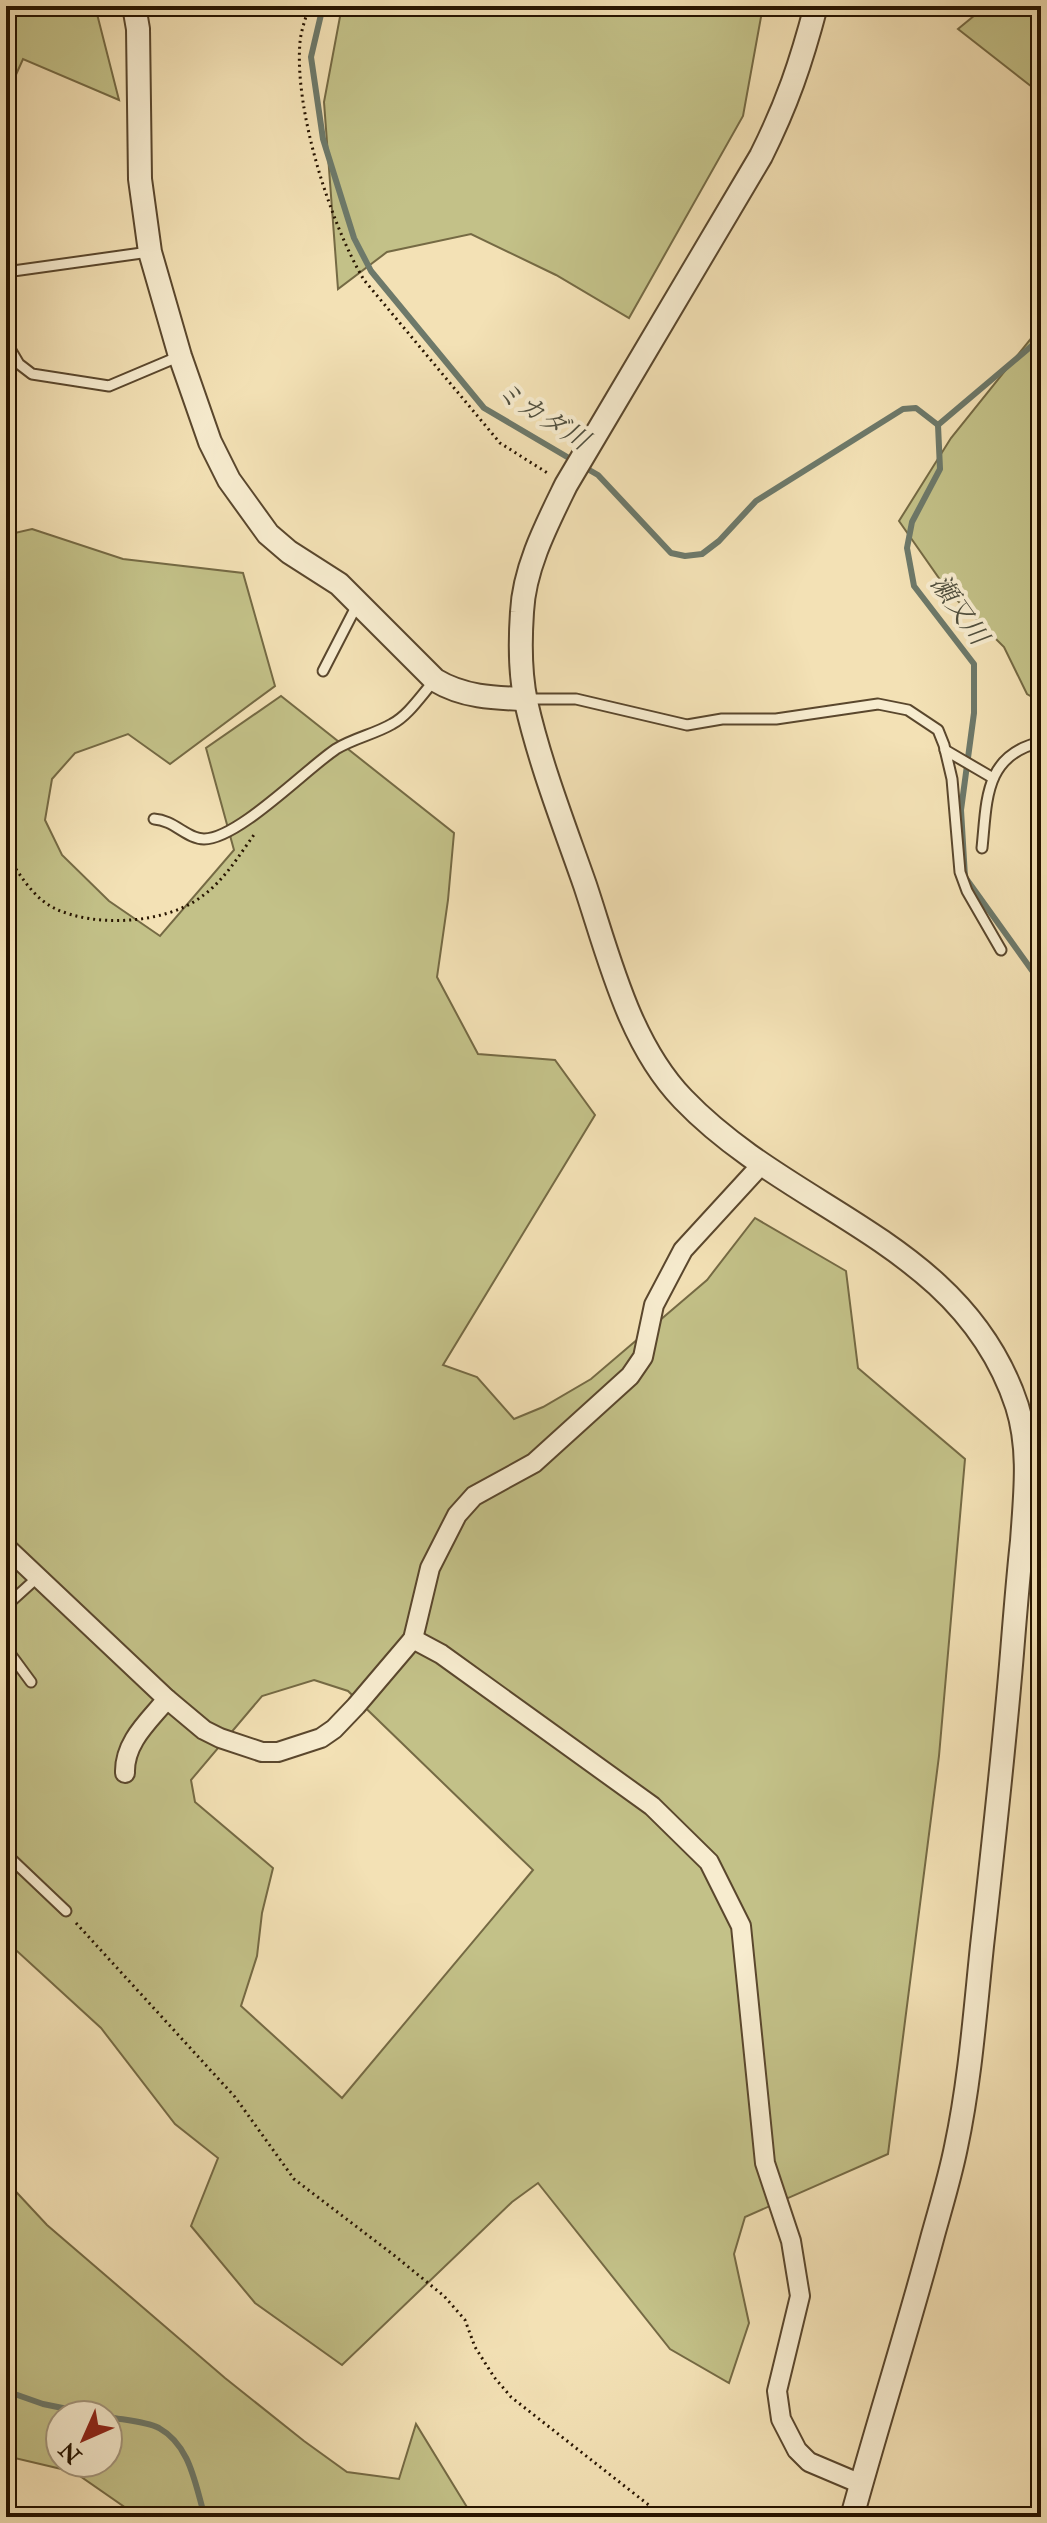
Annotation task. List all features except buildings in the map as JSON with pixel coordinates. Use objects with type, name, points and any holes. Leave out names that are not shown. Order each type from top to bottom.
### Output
[{"type":"street","points":[[134,6],[138,29],[140,179],[150,252],[180,356],[210,442],[223,468],[258,521],[289,552],[339,584],[435,680],[481,698],[525,699]]},
{"type":"street","points":[[816,6],[786,106],[761,156],[566,485],[533,561],[522,604],[521,646],[525,699],[564,825],[644,1045],[681,1097],[719,1133],[761,1165],[888,1245],[936,1282],[982,1333],[996,1355],[1018,1411],[1032,1530],[970,2060],[956,2148],[912,2314],[852,2517]]},
{"type":"street","points":[[6,1547],[204,1730],[262,1752],[278,1752],[321,1738],[334,1729],[413,1639],[430,1568],[457,1515],[474,1496],[534,1463],[630,1376],[643,1357],[654,1305],[683,1250],[761,1165]]},
{"type":"street","points":[[413,1639],[441,1654],[652,1806],[709,1862],[741,1926],[765,2163],[791,2241],[800,2296],[777,2391],[781,2419],[797,2450],[809,2462],[861,2484]]},
{"type":"street","points":[[125,1773],[130,1746],[167,1699]]},
{"type":"lane","points":[[6,272],[150,252]]},
{"type":"lane","points":[[6,342],[19,364],[32,374],[109,386],[180,356]]},
{"type":"lane","points":[[323,671],[358,603]]},
{"type":"lane","points":[[154,819],[166,820],[204,839],[225,832],[281,794],[336,749],[392,725],[435,680]]},
{"type":"lane","points":[[525,699],[576,699],[687,725],[722,719],[776,719],[878,704],[908,710],[938,730],[952,779],[960,872],[967,891],[1001,950]]},
{"type":"lane","points":[[982,848],[988,791],[993,778],[1007,756],[1041,742]]},
{"type":"lane","points":[[945,750],[993,778]]},
{"type":"lane","points":[[6,1606],[38,1577]]},
{"type":"lane","points":[[6,1648],[31,1682]]},
{"type":"lane","points":[[6,1854],[66,1911]]},
{"type":"path","points":[[309,6],[300,39],[305,103],[313,144],[348,253],[364,280],[500,443],[566,485]]},
{"type":"path","points":[[6,854],[32,891],[54,908],[101,921],[139,919],[200,898],[222,877],[261,826]]},
{"type":"path","points":[[66,1911],[235,2097],[294,2179],[444,2296],[465,2320],[475,2347],[511,2397],[664,2517]]},
{"type":"shaded area","points":[[6,6],[95,6],[119,100],[23,59],[6,97]]},
{"type":"shaded area","points":[[342,6],[763,6],[743,116],[629,318],[556,275],[471,234],[387,252],[338,289],[324,102]]},
{"type":"shaded area","points":[[986,6],[1041,6],[1041,94],[958,29]]},
{"type":"shaded area","points":[[1041,326],[1041,510],[1038,514],[1041,530],[1041,702],[1027,694],[1004,647],[948,591],[899,521],[951,438]]},
{"type":"shaded area","points":[[32,529],[123,559],[243,573],[275,686],[170,764],[128,734],[75,753],[52,779],[45,820],[62,855],[109,901],[160,936],[234,850],[206,748],[281,696],[454,833],[437,977],[478,1054],[555,1060],[595,1115],[443,1365],[477,1377],[514,1419],[543,1407],[591,1379],[707,1280],[755,1218],[846,1271],[858,1368],[965,1459],[939,1756],[888,2154],[745,2217],[734,2254],[749,2323],[729,2383],[670,2349],[538,2183],[512,2202],[342,2365],[255,2303],[191,2226],[218,2158],[175,2124],[101,2028],[17,1951],[6,1945],[6,535]],"holes":[[[314,1680],[348,1691],[533,1870],[342,2098],[241,2006],[257,1956],[262,1913],[273,1868],[195,1802],[191,1780],[262,1696]]]},
{"type":"shaded area","points":[[6,2181],[47,2225],[225,2378],[347,2472],[399,2479],[416,2424],[473,2517],[139,2517],[84,2479],[124,2479],[124,2399],[44,2399],[44,2465],[6,2456]]},
{"type":"waterway","name":"ミカダ川","points":[[323,6],[311,57],[323,139],[354,238],[371,271],[484,408],[574,461]]},
{"type":"waterway","name":"瀬又川","points":[[938,425],[1041,338]]},
{"type":"waterway","name":"ミカダ川","points":[[584,467],[598,475],[671,553],[685,556],[702,554],[719,541],[756,501],[903,409],[916,408],[938,425]]},
{"type":"waterway","name":"瀬又川","points":[[938,425],[940,469],[912,522],[907,548],[914,586],[974,664],[974,713],[961,810],[965,877],[1041,983]]},
{"type":"waterway","points":[[6,2391],[44,2404]]},
{"type":"waterway","points":[[124,2420],[159,2428],[178,2445],[190,2467],[205,2517]]}]
